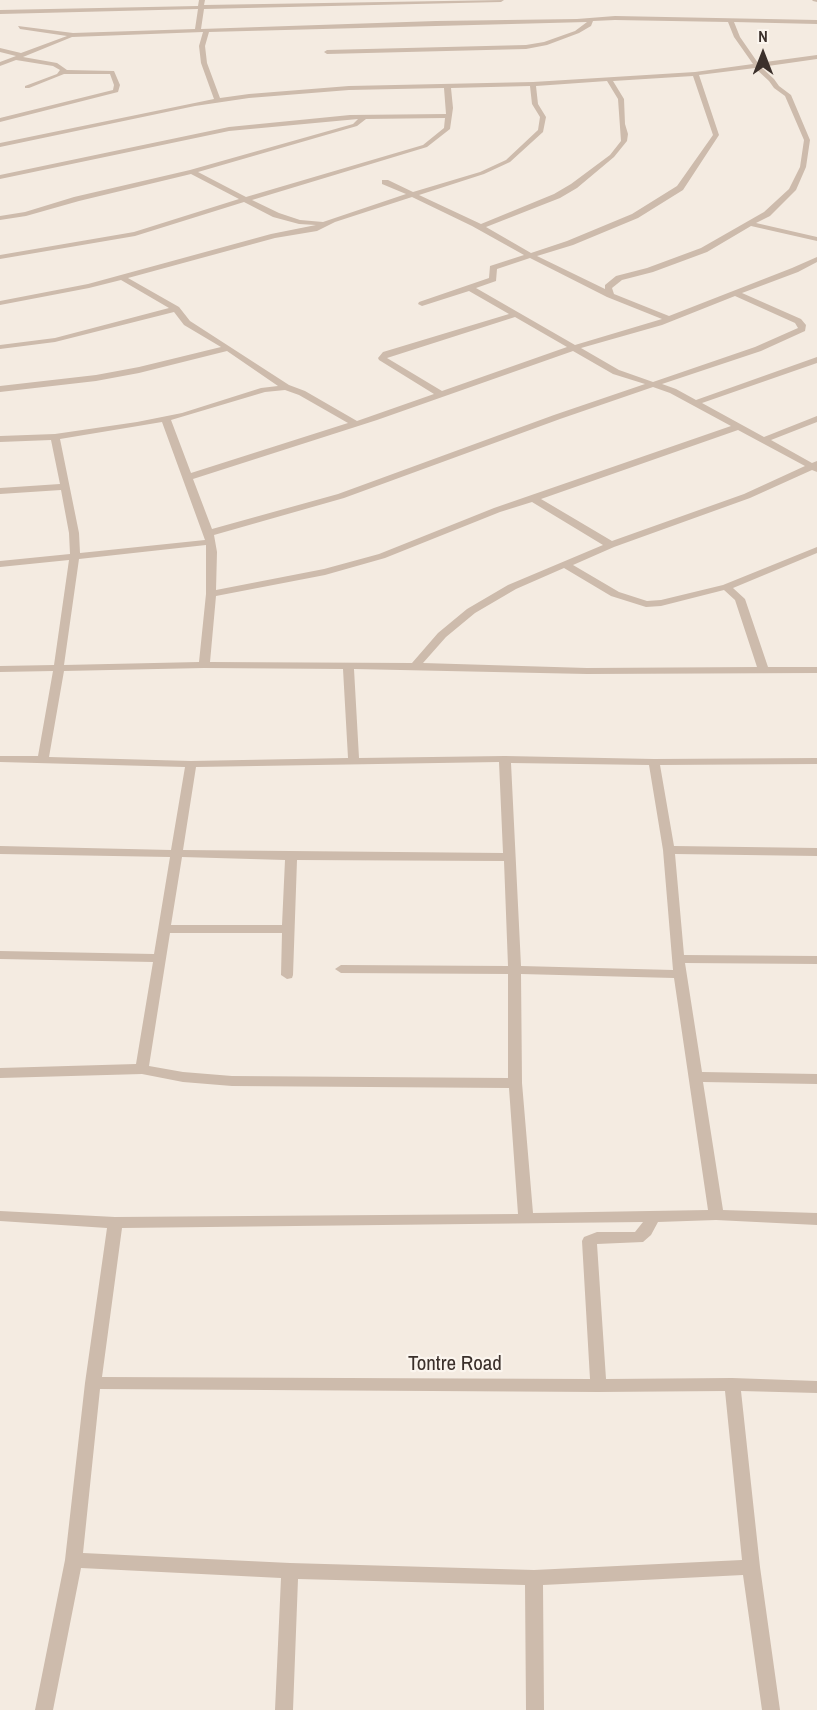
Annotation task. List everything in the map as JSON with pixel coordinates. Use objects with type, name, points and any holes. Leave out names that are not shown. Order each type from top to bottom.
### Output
[{"type":"street","points":[[0,12],[127,11],[203,3],[501,0]]},
{"type":"street","points":[[198,30],[203,3]]},
{"type":"street","points":[[20,27],[73,35],[615,18],[817,22]]},
{"type":"street","points":[[327,52],[526,47],[545,44],[577,32],[589,26],[591,20]]},
{"type":"street","points":[[610,295],[608,287],[620,278],[650,270],[695,253],[767,214],[792,190],[806,158],[807,140],[788,95],[776,87],[757,66],[737,38],[730,20]]},
{"type":"street","points":[[207,30],[202,46],[204,63],[217,100]]},
{"type":"street","points":[[0,64],[73,35]]},
{"type":"street","points":[[0,50],[55,64],[62,68],[63,72]]},
{"type":"street","points":[[0,145],[217,100],[349,88],[533,84],[695,74],[817,57]]},
{"type":"street","points":[[0,120],[116,91],[117,85],[113,72],[63,72],[27,87]]},
{"type":"street","points":[[422,304],[493,279],[493,268],[532,257],[635,216],[680,188],[716,135],[695,74]]},
{"type":"street","points":[[481,227],[557,196],[574,186],[612,156],[624,141],[625,134],[622,124],[621,99],[609,79]]},
{"type":"street","points":[[0,303],[123,278],[161,265],[274,236],[308,230],[496,167],[508,161],[525,147],[537,136],[543,125],[543,117],[532,95],[533,84]]},
{"type":"street","points":[[0,257],[135,234],[175,219],[425,146],[447,129],[450,108],[447,85]]},
{"type":"street","points":[[0,177],[229,129],[364,117],[449,116]]},
{"type":"street","points":[[0,218],[26,214],[76,199],[192,172],[356,125],[364,117]]},
{"type":"street","points":[[806,158],[817,159]]},
{"type":"street","points":[[192,172],[286,219],[324,223]]},
{"type":"street","points":[[385,182],[481,227],[532,257],[610,295],[669,319]]},
{"type":"street","points":[[750,224],[817,239]]},
{"type":"street","points":[[189,477],[356,424],[573,348],[669,319],[795,270],[817,259]]},
{"type":"street","points":[[123,278],[176,309],[187,323],[286,387],[302,393],[356,424]]},
{"type":"street","points":[[470,288],[626,377],[673,391],[816,466]]},
{"type":"street","points":[[0,564],[210,538],[342,496],[557,417],[758,349],[802,329],[798,321],[735,293]]},
{"type":"street","points":[[0,347],[55,340],[176,309]]},
{"type":"street","points":[[442,395],[382,358],[386,354],[518,314]]},
{"type":"street","points":[[0,389],[96,378],[228,348]]},
{"type":"street","points":[[695,403],[817,360]]},
{"type":"street","points":[[0,440],[55,437],[166,420],[264,390],[286,387]]},
{"type":"street","points":[[764,440],[817,419]]},
{"type":"street","points":[[166,420],[210,538],[211,594],[204,665]]},
{"type":"street","points":[[211,594],[325,572],[382,556],[497,510],[739,426]]},
{"type":"street","points":[[43,760],[75,555],[74,533],[55,437]]},
{"type":"street","points":[[415,666],[442,635],[471,610],[513,587],[611,545],[747,496],[816,466]]},
{"type":"street","points":[[0,491],[64,487]]},
{"type":"street","points":[[533,499],[611,545]]},
{"type":"street","points":[[564,564],[615,594],[646,604],[662,603],[726,587],[817,551]]},
{"type":"street","points":[[726,587],[740,599],[764,669]]},
{"type":"street","points":[[0,669],[204,665],[415,666],[587,671],[817,670]]},
{"type":"street","points":[[348,666],[354,762]]},
{"type":"street","points":[[0,759],[191,764],[505,759],[654,762],[817,761]]},
{"type":"street","points":[[505,759],[515,970],[514,1083],[526,1219]]},
{"type":"street","points":[[654,762],[669,850],[680,974],[716,1215]]},
{"type":"street","points":[[142,1069],[191,764]]},
{"type":"street","points":[[0,850],[291,856],[508,857]]},
{"type":"street","points":[[669,850],[817,852]]},
{"type":"street","points":[[287,975],[291,856]]},
{"type":"street","points":[[165,928],[288,929]]},
{"type":"street","points":[[0,955],[160,957]]},
{"type":"street","points":[[678,959],[817,960]]},
{"type":"street","points":[[341,969],[680,974]]},
{"type":"street","points":[[0,1073],[142,1069],[183,1077],[232,1081],[514,1083]]},
{"type":"street","points":[[695,1077],[817,1079]]},
{"type":"street","points":[[0,1216],[115,1223],[716,1215],[817,1219]]},
{"type":"street","points":[[598,1386],[589,1241],[597,1238],[638,1238],[646,1231],[653,1216]]},
{"type":"street","points":[[44,1710],[74,1560],[93,1383],[115,1223]]},
{"type":"street","name":"Tontre Road","points":[[93,1383],[598,1386],[732,1384],[817,1387]]},
{"type":"street","points":[[732,1384],[751,1567],[771,1710]]},
{"type":"street","points":[[74,1560],[291,1571],[534,1578],[751,1567]]},
{"type":"street","points":[[284,1710],[291,1571]]},
{"type":"street","points":[[534,1578],[535,1710]]}]
